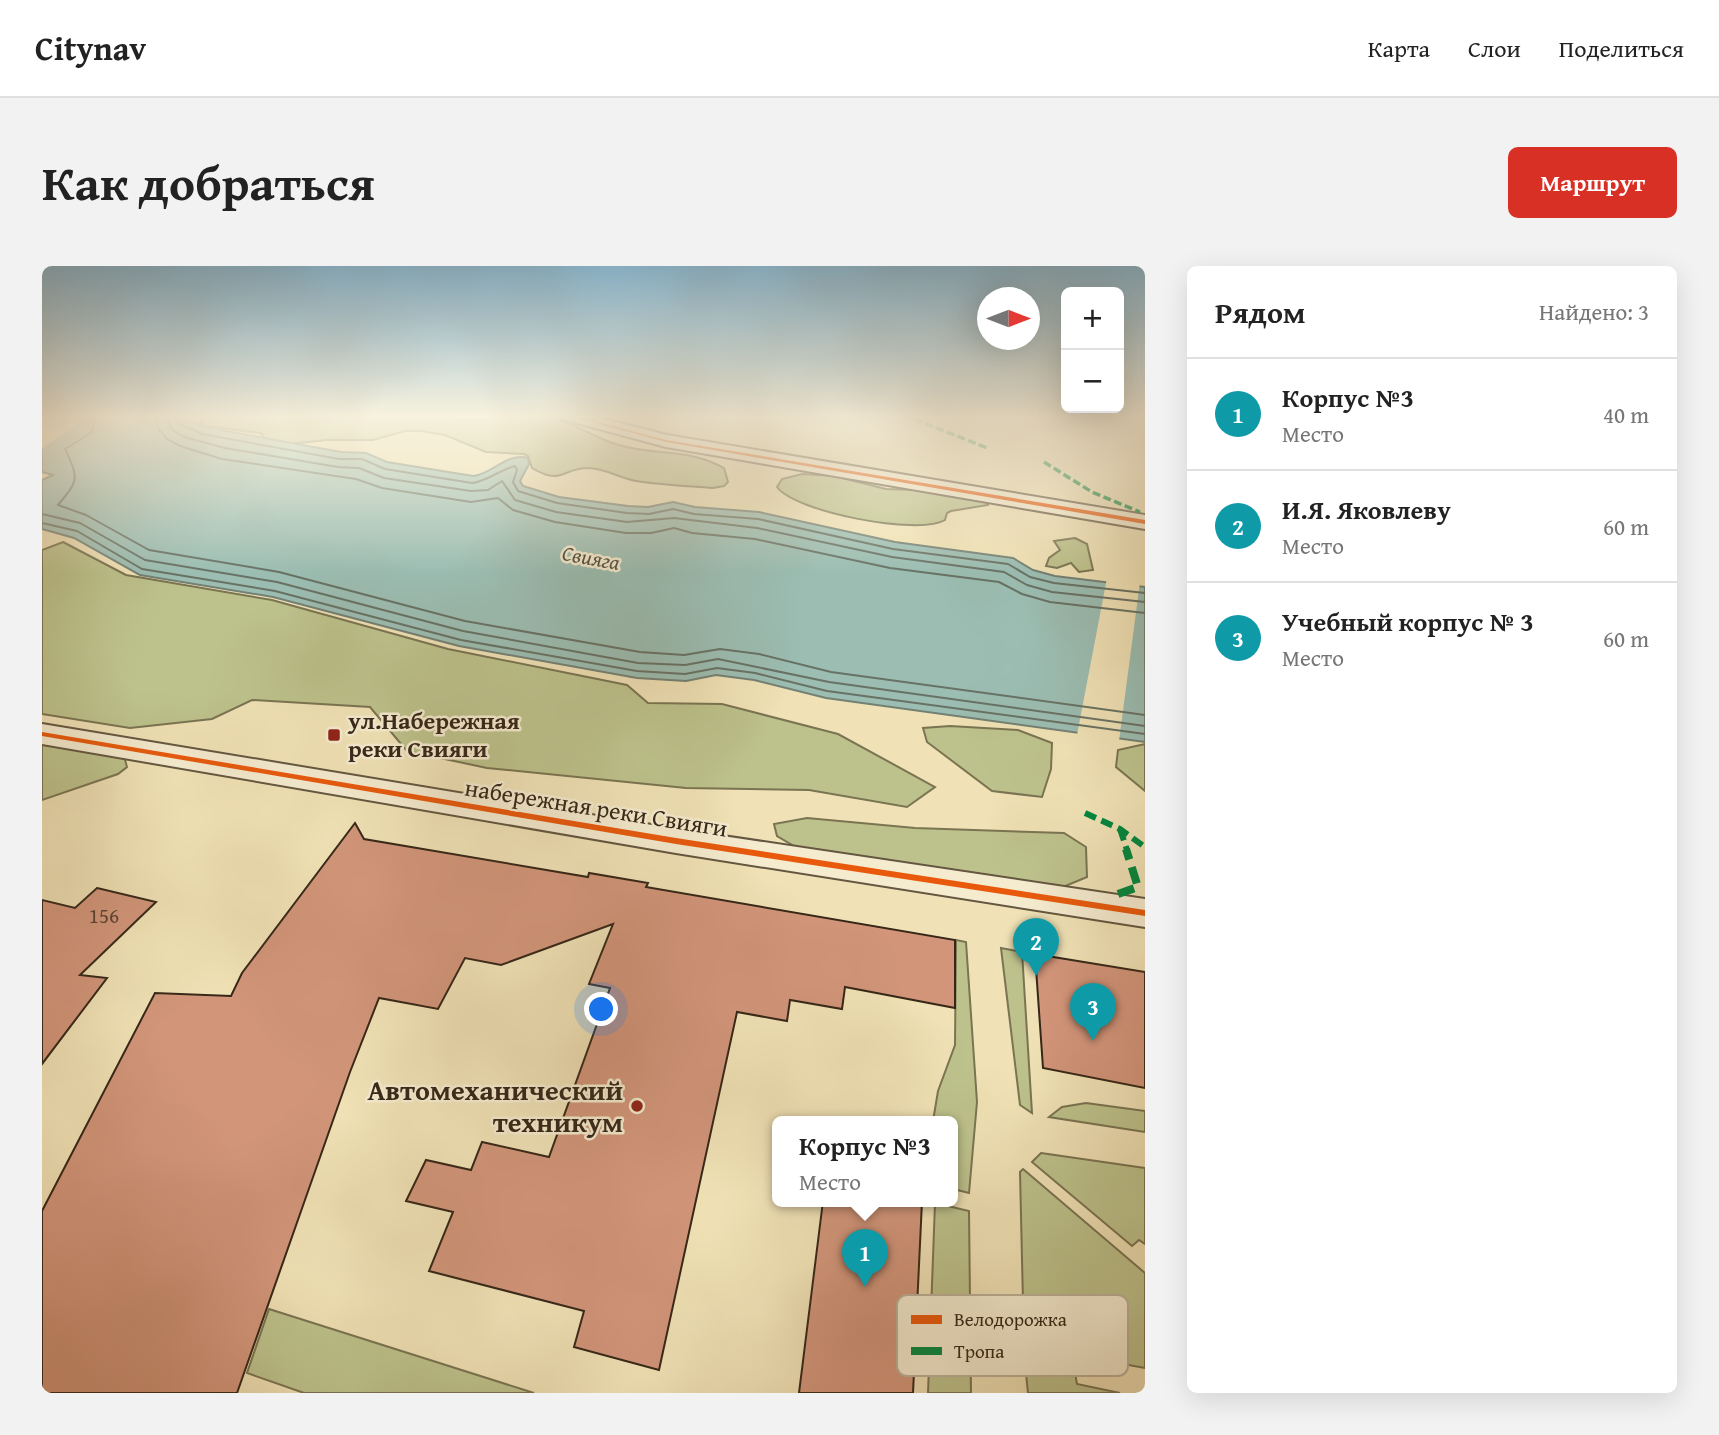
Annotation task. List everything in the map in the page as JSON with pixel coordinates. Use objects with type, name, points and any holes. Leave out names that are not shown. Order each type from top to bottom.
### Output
[{"type":"street","points":[[856,468],[1145,522]]},
{"type":"street","name":"набережная реки Свияги","points":[[42,734],[676,841],[1145,913]]},
{"type":"green space","points":[[532,468],[723,468],[728,482],[724,486],[713,488],[655,484],[588,468],[550,476]]},
{"type":"green space","points":[[802,474],[834,476],[886,489],[921,490],[988,502],[988,505],[951,511],[947,513],[945,520],[931,524],[910,525],[858,519],[807,505],[777,487],[782,479]]},
{"type":"green space","points":[[1075,538],[1087,544],[1093,570],[1079,572],[1071,563],[1057,568],[1046,566],[1049,558],[1060,550],[1054,541]]},
{"type":"green space","points":[[63,542],[126,575],[272,600],[448,649],[627,685],[648,703],[722,704],[838,734],[935,787],[907,807],[809,790],[686,788],[487,768],[407,751],[370,707],[252,700],[212,719],[130,728],[42,714],[42,550]]},
{"type":"green space","points":[[950,726],[1018,730],[1052,743],[1051,769],[1042,797],[992,791],[927,742],[923,728]]},
{"type":"green space","points":[[42,732],[124,756],[127,767],[118,774],[42,800]]},
{"type":"green space","points":[[1145,744],[1145,791],[1116,767],[1118,750]]},
{"type":"green space","points":[[807,818],[915,828],[1064,833],[1086,847],[1087,877],[1063,887],[858,859],[794,846],[777,836],[774,824]]},
{"type":"green space","points":[[956,940],[966,942],[977,1102],[969,1193],[958,1190],[958,1116],[934,1116],[938,1091],[955,1045]]},
{"type":"green space","points":[[1001,948],[1022,952],[1032,1113],[1020,1105]]},
{"type":"green space","points":[[1086,1103],[1145,1111],[1145,1132],[1049,1117],[1062,1107]]},
{"type":"green space","points":[[1041,1153],[1145,1168],[1145,1244],[1139,1240],[1132,1246],[1032,1162]]},
{"type":"green space","points":[[1023,1169],[1145,1273],[1145,1368],[1128,1365],[1128,1295],[1023,1295],[1020,1172]]},
{"type":"green space","points":[[935,1207],[969,1211],[970,1295],[932,1295]]},
{"type":"green space","points":[[269,1309],[534,1393],[304,1393],[247,1373]]},
{"type":"green space","points":[[929,1376],[971,1376],[971,1393],[928,1393]]},
{"type":"green space","points":[[1026,1376],[1076,1376],[1077,1384],[1120,1393],[1028,1393]]},
{"type":"water","name":"Свияга","points":[[42,468],[421,468],[473,476],[494,468],[527,468],[520,481],[523,486],[559,497],[628,506],[648,507],[673,502],[695,507],[759,512],[895,542],[1013,558],[1033,570],[1055,576],[1145,587],[1145,742],[826,698],[754,680],[716,675],[686,681],[637,678],[459,646],[273,597],[140,575],[74,538],[42,529],[42,480],[53,475],[42,472]]},
{"type":"pier","points":[[1107,578],[1140,582],[1119,741],[1077,735]]},
{"type":"building","points":[[355,823],[364,839],[588,877],[589,873],[648,883],[646,887],[955,940],[955,1008],[845,987],[842,1009],[790,1000],[787,1021],[737,1012],[659,1370],[574,1347],[584,1311],[429,1271],[453,1212],[406,1201],[426,1160],[471,1170],[482,1142],[549,1157],[610,988],[589,984],[613,924],[501,965],[465,958],[438,1009],[379,998],[350,1072],[237,1393],[42,1393],[42,1211],[155,993],[231,996],[242,973]]},
{"type":"building","points":[[97,888],[156,902],[80,975],[107,978],[42,1064],[42,900],[75,908]]},
{"type":"building","points":[[1035,954],[1145,972],[1145,1088],[1043,1068]]},
{"type":"building","points":[[822,1207],[922,1207],[918,1295],[897,1295],[897,1376],[914,1376],[913,1393],[799,1393]]},
{"type":"marked path","points":[[1053,468],[1092,492],[1140,512]]},
{"type":"marked path","points":[[1085,813],[1120,829],[1145,847]]},
{"type":"marked path","points":[[1118,894],[1138,887],[1120,829]]},
{"type":"cycle path","points":[[823,468],[1145,522]]},
{"type":"cycle path","points":[[42,734],[676,841],[1145,913]]},
{"type":"place","name":"ул.Набережная реки Свияги","points":[[334,735]]},
{"type":"place","name":"И.Я. Яковлеву","points":[[1036,976]]},
{"type":"place","name":"Учебный корпус № 3","points":[[1093,1041]]},
{"type":"place","name":"Автомеханический техникум","points":[[637,1106]]},
{"type":"place","name":"Корпус №3","points":[[865,1287]]}]
